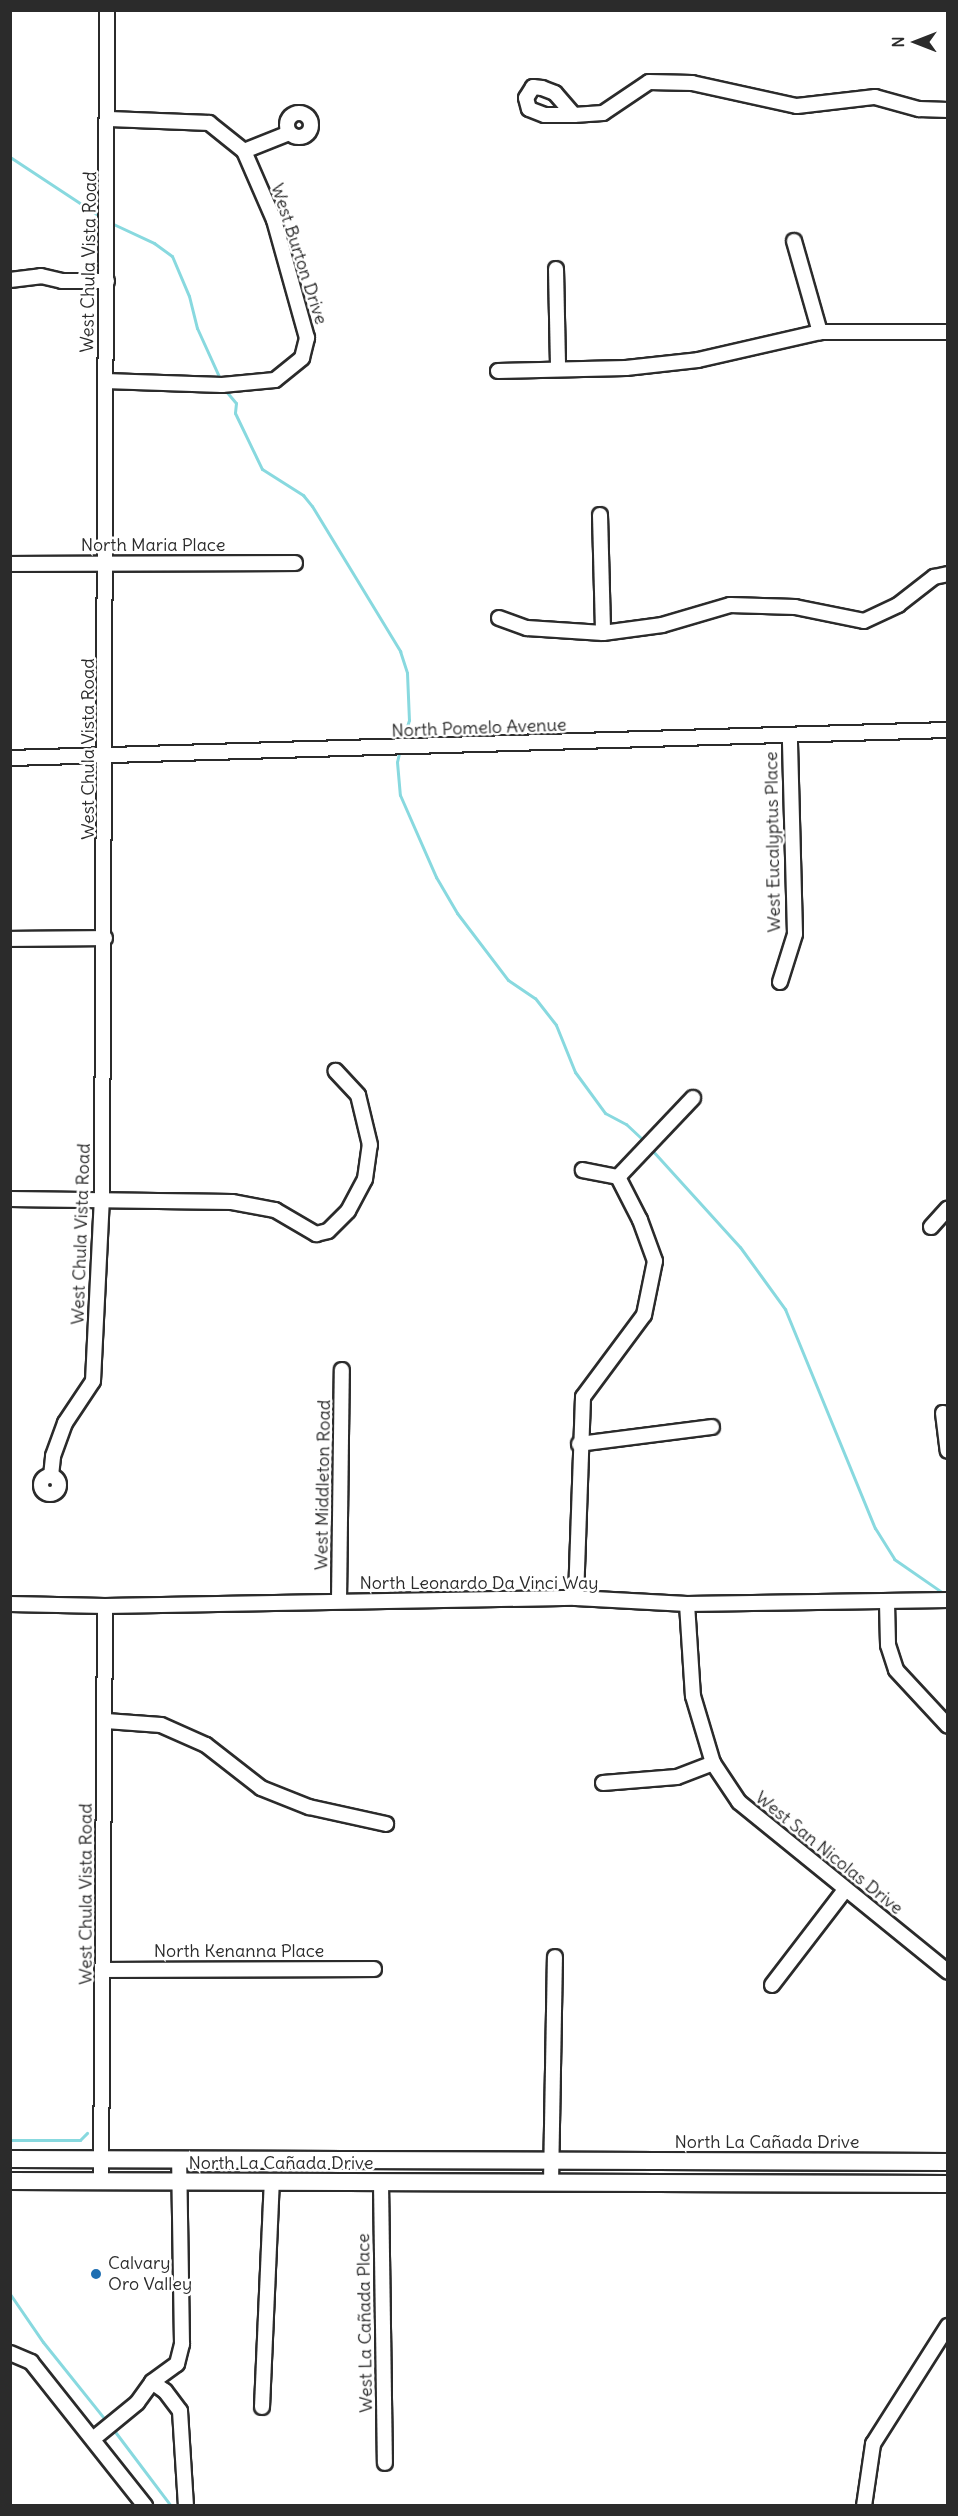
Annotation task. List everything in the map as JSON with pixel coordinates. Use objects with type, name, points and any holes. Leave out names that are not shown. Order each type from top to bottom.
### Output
[{"type":"main road","name":"North La Cañada Drive","points":[[10,2159],[948,2162]]},
{"type":"main road","name":"North La Cañada Drive","points":[[10,2181],[948,2184]]},
{"type":"street","name":"West Chula Vista Road","points":[[51,1476],[53,1456],[65,1423],[93,1381],[102,1200],[106,757],[105,381],[110,119],[108,10]]},
{"type":"street","points":[[574,115],[603,113],[649,82],[692,84],[797,105],[875,97],[919,109],[948,110]]},
{"type":"street","points":[[110,119],[208,123],[244,151],[289,133]]},
{"type":"street","name":"West Burton Drive","points":[[105,381],[222,385],[275,380],[302,358],[307,338],[300,308],[274,220],[244,151]]},
{"type":"street","points":[[794,241],[820,333]]},
{"type":"street","points":[[556,269],[558,367]]},
{"type":"street","points":[[17,280],[41,287],[62,281],[107,281]]},
{"type":"street","points":[[498,371],[558,367],[626,368],[698,360],[820,333],[948,332]]},
{"type":"street","points":[[600,515],[603,633]]},
{"type":"street","name":"North Maria Place","points":[[10,564],[295,563]]},
{"type":"street","points":[[499,618],[527,628],[603,633],[662,625],[730,605],[795,607],[864,621],[898,605],[934,577],[948,574]]},
{"type":"street","name":"North Pomelo Avenue","points":[[10,758],[790,737],[948,730]]},
{"type":"street","name":"West Eucalyptus Place","points":[[780,982],[795,934],[790,737]]},
{"type":"street","points":[[10,939],[105,938]]},
{"type":"street","points":[[10,1199],[232,1202],[275,1210],[312,1240],[328,1232],[348,1211],[365,1179],[370,1145],[358,1095],[336,1071]]},
{"type":"street","points":[[618,1177],[693,1098]]},
{"type":"street","points":[[583,1170],[618,1177]]},
{"type":"street","points":[[576,1598],[579,1444],[583,1397],[644,1316],[655,1261],[640,1220],[618,1177]]},
{"type":"street","points":[[931,1227],[948,1208]]},
{"type":"street","name":"West Middleton Road","points":[[339,1601],[342,1370]]},
{"type":"street","points":[[943,1413],[948,1451]]},
{"type":"street","points":[[579,1444],[712,1427]]},
{"type":"street","name":"North Leonardo Da Vinci Way","points":[[10,1604],[105,1606],[576,1598],[687,1604],[887,1603],[948,1600]]},
{"type":"street","points":[[887,1603],[888,1645],[896,1670],[948,1726]]},
{"type":"street","name":"West San Nicolas Drive","points":[[687,1604],[693,1696],[713,1762],[740,1802],[844,1891],[948,1972]]},
{"type":"street","name":"West Chula Vista Road","points":[[101,2181],[105,1606]]},
{"type":"street","points":[[106,1721],[161,1725],[206,1745],[261,1788],[309,1807],[386,1824]]},
{"type":"street","points":[[603,1783],[677,1777],[713,1762]]},
{"type":"street","points":[[772,1985],[844,1891]]},
{"type":"street","points":[[550,2183],[555,1957]]},
{"type":"street","name":"North Kenanna Place","points":[[104,1970],[374,1969]]},
{"type":"street","points":[[103,2431],[136,2403],[152,2382],[171,2371],[181,2350],[179,2159]]},
{"type":"street","points":[[262,2407],[272,2182]]},
{"type":"street","name":"West La Cañada Place","points":[[381,2183],[385,2463]]},
{"type":"street","points":[[864,2505],[873,2444],[948,2326]]},
{"type":"street","points":[[10,2353],[31,2362],[103,2431],[145,2505]]},
{"type":"street","points":[[152,2382],[165,2391],[180,2411],[186,2505]]},
{"type":"waterway","points":[[10,157],[101,217]]},
{"type":"waterway","points":[[109,222],[154,243],[172,256],[189,296],[197,328],[221,381]]},
{"type":"waterway","points":[[225,390],[236,403],[235,413],[262,469],[303,495],[312,506],[400,651],[407,673],[409,720],[402,743]]},
{"type":"waterway","points":[[400,749],[397,762],[400,795],[436,877],[457,913],[508,980],[535,998],[556,1025],[575,1072],[605,1113],[626,1124],[645,1142]]},
{"type":"waterway","points":[[651,1149],[740,1247],[785,1309],[875,1528],[894,1559],[946,1595]]},
{"type":"waterway","points":[[10,2140],[80,2140],[87,2133]]},
{"type":"waterway","points":[[10,2294],[43,2342],[107,2422]]},
{"type":"waterway","points":[[113,2429],[171,2506]]},
{"type":"place","name":"Calvary Oro Valley","points":[[96,2274]]}]
